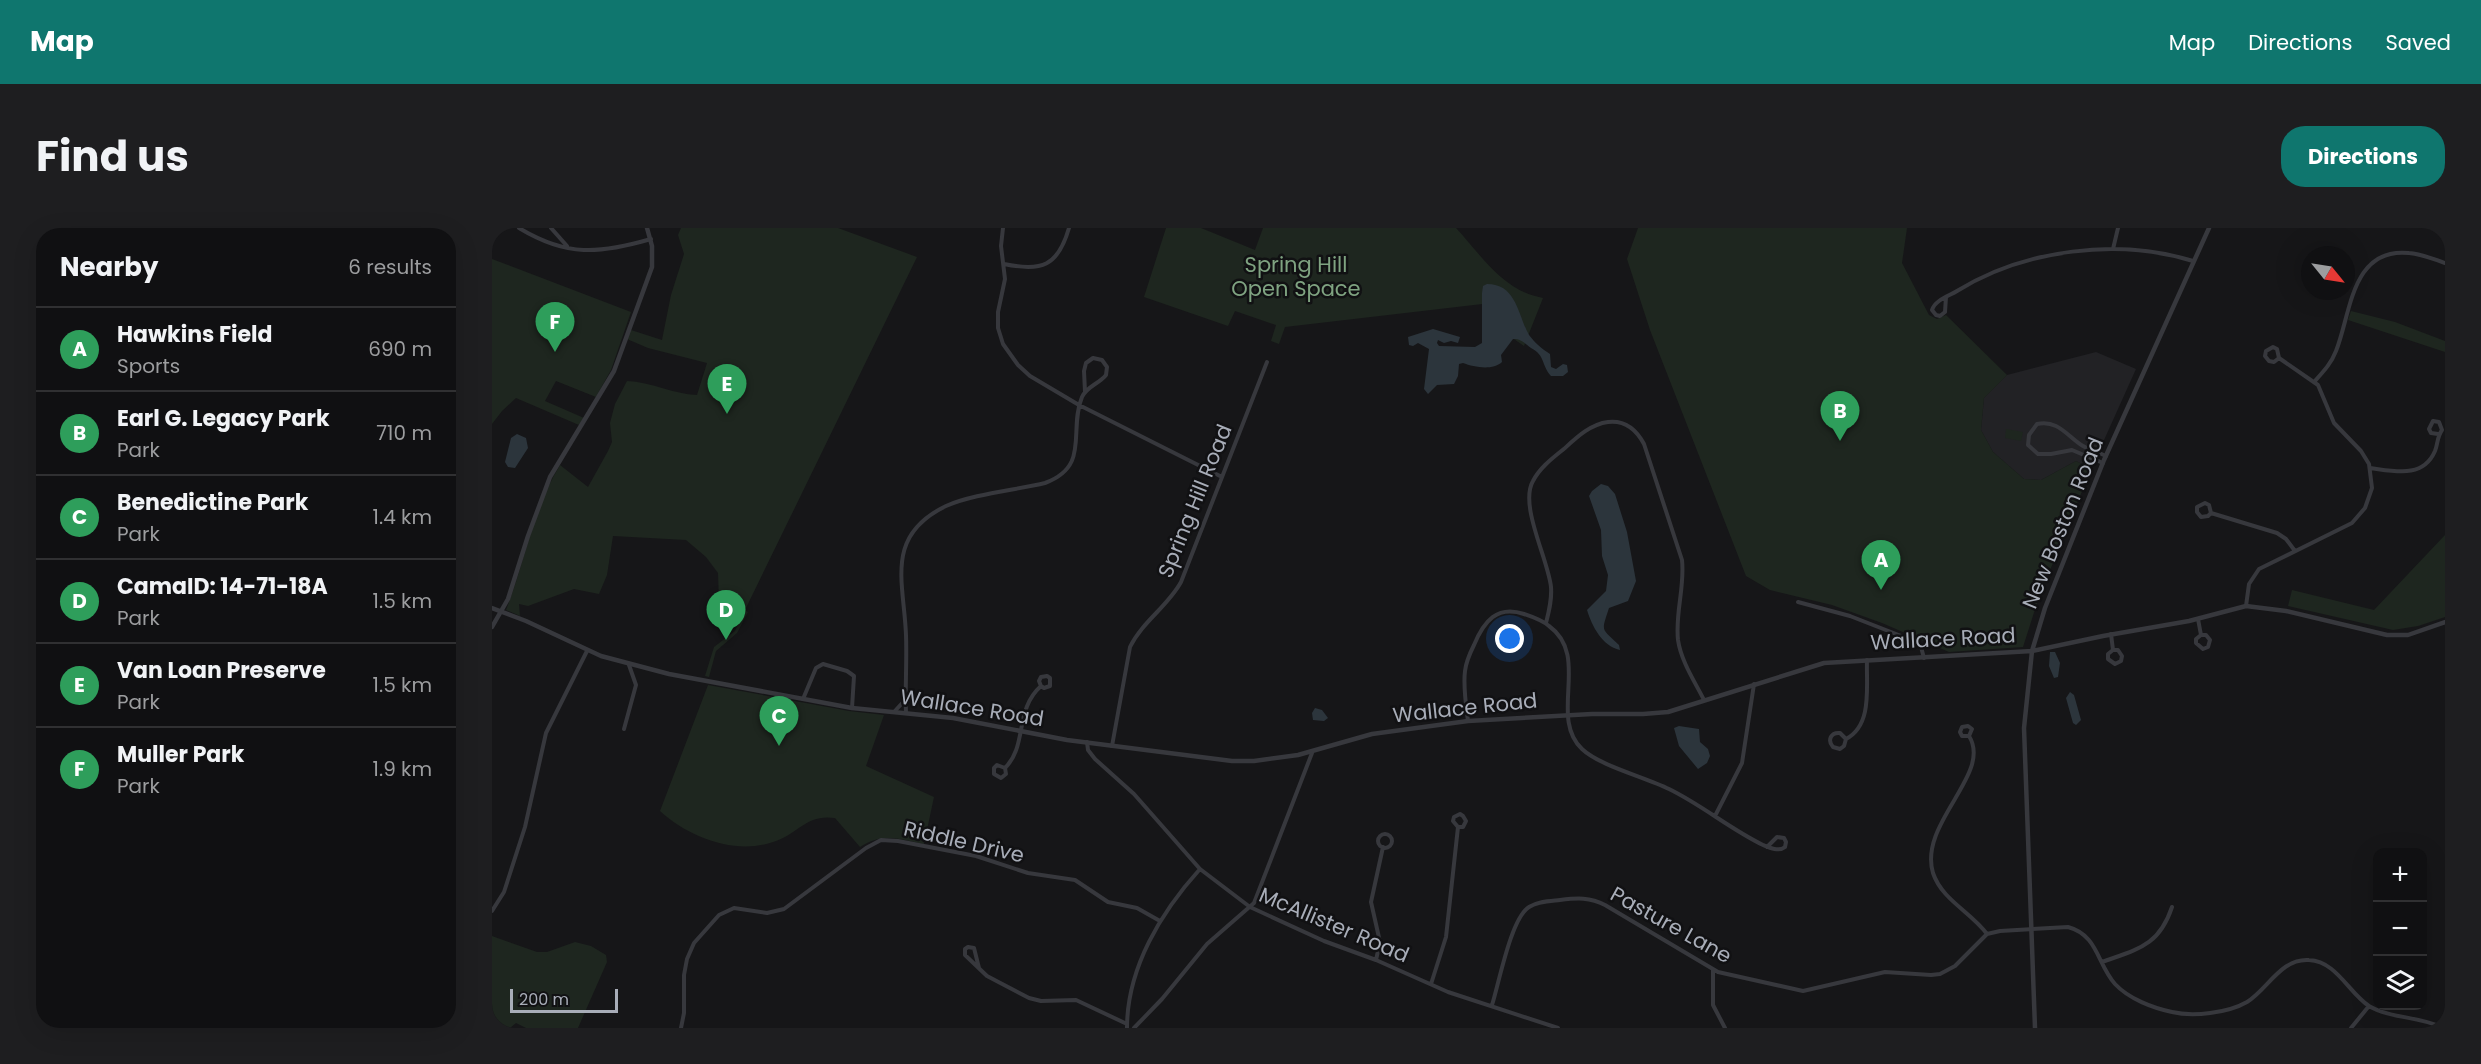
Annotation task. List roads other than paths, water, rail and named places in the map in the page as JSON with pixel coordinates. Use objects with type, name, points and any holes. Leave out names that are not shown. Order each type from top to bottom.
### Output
[{"type":"street","points":[[519,228],[570,249],[599,252],[651,239]]},
{"type":"street","points":[[551,228],[560,241],[570,249]]},
{"type":"street","points":[[492,627],[511,593],[528,536],[550,477],[614,371],[652,267],[653,254],[647,228]]},
{"type":"street","points":[[1003,228],[1001,246],[1005,287],[997,320],[1003,344],[1018,365],[1030,376],[1079,405],[1222,477]]},
{"type":"street","points":[[1004,264],[1030,268],[1046,264],[1059,253],[1069,228]]},
{"type":"street","points":[[2113,249],[2118,228]]},
{"type":"street","name":"New Boston Road","points":[[2035,1028],[2024,728],[2031,651],[2044,608],[2103,463],[2209,228]]},
{"type":"street","points":[[1946,297],[1945,312],[1942,315],[1936,315],[1933,312],[1933,306],[1946,297],[1990,273],[2021,261],[2113,249],[2157,251],[2193,261]]},
{"type":"street","points":[[2314,382],[2326,370],[2336,351],[2355,286],[2367,268],[2387,255],[2403,252],[2445,263]]},
{"type":"street","points":[[906,713],[906,637],[900,574],[902,558],[908,542],[921,526],[947,506],[1045,483],[1060,476],[1074,456],[1079,405],[1085,392],[1106,375],[1107,367],[1102,360],[1093,358],[1086,363],[1083,371],[1085,392]]},
{"type":"street","points":[[2246,606],[2248,584],[2254,573],[2346,527],[2359,516],[2370,494],[2370,468],[2361,452],[2334,423],[2322,391],[2314,382],[2279,358]]},
{"type":"street","name":"Spring Hill Road","points":[[1112,746],[1130,647],[1138,633],[1180,584],[1267,362]]},
{"type":"street","points":[[1546,623],[1551,601],[1550,584],[1530,506],[1532,482],[1549,462],[1588,430],[1603,423],[1620,422],[1628,425],[1635,430],[1644,444],[1682,560],[1684,577],[1678,640],[1684,660],[1704,700]]},
{"type":"street","points":[[2103,463],[2072,450],[2038,454],[2028,445],[2028,437],[2037,424],[2051,424],[2069,434],[2082,446],[2106,456]]},
{"type":"street","points":[[2370,468],[2401,472],[2419,468],[2432,457],[2438,434]]},
{"type":"street","points":[[2211,513],[2277,533],[2286,539],[2295,551]]},
{"type":"street","points":[[1798,602],[1850,616],[1914,641],[1921,647],[1924,658]]},
{"type":"street","name":"Wallace Road","points":[[492,608],[538,626],[587,651],[629,664],[852,708],[953,718],[1112,746],[1245,762],[1312,753],[1372,734],[1468,721],[1568,715],[1655,714],[1680,709],[1754,683],[1824,663],[2031,651],[2198,619],[2246,606],[2275,609],[2386,635],[2421,632],[2445,622]]},
{"type":"street","points":[[1468,721],[1466,668],[1484,625],[1496,613],[1504,611],[1521,613],[1546,623],[1562,640],[1568,656],[1570,730],[1582,750],[1669,789],[1767,847],[1780,850],[1786,842],[1784,838],[1777,837],[1767,847]]},
{"type":"street","points":[[2198,619],[2201,635]]},
{"type":"street","points":[[2111,634],[2113,650]]},
{"type":"street","points":[[492,911],[504,892],[525,827],[549,725],[587,651]]},
{"type":"street","points":[[1846,738],[1840,733],[1834,733],[1830,737],[1830,743],[1833,747],[1840,749],[1844,746],[1846,738],[1858,729],[1863,720],[1867,660]]},
{"type":"street","points":[[624,729],[636,685],[629,664]]},
{"type":"street","points":[[803,699],[816,668],[823,664],[847,671],[854,676],[852,708]]},
{"type":"street","points":[[1715,816],[1742,763],[1754,683]]},
{"type":"street","points":[[1005,768],[1014,755],[1027,702],[1041,686]]},
{"type":"street","points":[[893,712],[906,699]]},
{"type":"street","points":[[1970,736],[1973,744],[1971,766],[1961,790],[1936,831],[1931,847],[1931,864],[1941,889],[1978,922],[1987,934],[2060,927],[2076,929],[2090,939],[2110,976],[2121,989],[2150,1005],[2175,1013],[2200,1014],[2241,1005],[2285,967],[2292,963],[2309,960],[2325,964],[2369,1006],[2425,1020],[2443,1028]]},
{"type":"street","name":"McAllister Road","points":[[1087,742],[1088,750],[1095,759],[1128,788],[1200,869],[1251,908],[1324,941],[1431,984],[1558,1028]]},
{"type":"street","points":[[1134,1028],[1162,999],[1207,944],[1251,908],[1260,891],[1312,753]]},
{"type":"street","points":[[1431,984],[1446,937],[1458,827]]},
{"type":"street","name":"Riddle Drive","points":[[681,1028],[687,958],[694,943],[713,920],[722,912],[734,908],[767,912],[784,909],[866,848],[881,840],[898,841],[976,856],[1028,873],[1076,880],[1108,902],[1137,908],[1160,921]]},
{"type":"street","points":[[1376,960],[1380,942],[1371,902],[1383,847]]},
{"type":"street","points":[[979,968],[975,950],[971,946],[968,947],[964,951],[965,955],[979,968],[991,978],[1033,1000],[1076,1000],[1127,1026],[1134,977],[1160,921],[1200,869]]},
{"type":"street","name":"Pasture Lane","points":[[1492,1005],[1517,920],[1527,907],[1543,902],[1581,898],[1598,901],[1713,970],[1803,991],[1885,972],[1932,975],[1955,966],[1987,934]]},
{"type":"street","points":[[2102,962],[2144,946],[2158,936],[2164,928],[2172,907]]},
{"type":"street","points":[[1713,970],[1713,1005],[1725,1028]]},
{"type":"street","points":[[2351,1028],[2369,1006]]},
{"type":"place","name":"Muller Park","points":[[555,352]]},
{"type":"place","name":"Van Loan Preserve","points":[[727,414]]},
{"type":"place","name":"Earl G. Legacy Park","points":[[1840,441]]},
{"type":"place","name":"Hawkins Field","points":[[1881,590]]},
{"type":"place","name":"CamaID: 14-71-18A","points":[[726,640]]},
{"type":"place","name":"Benedictine Park","points":[[779,746]]},
{"type":"park label","name":"Spring Hill Open Space","points":[[1296,277]]}]
